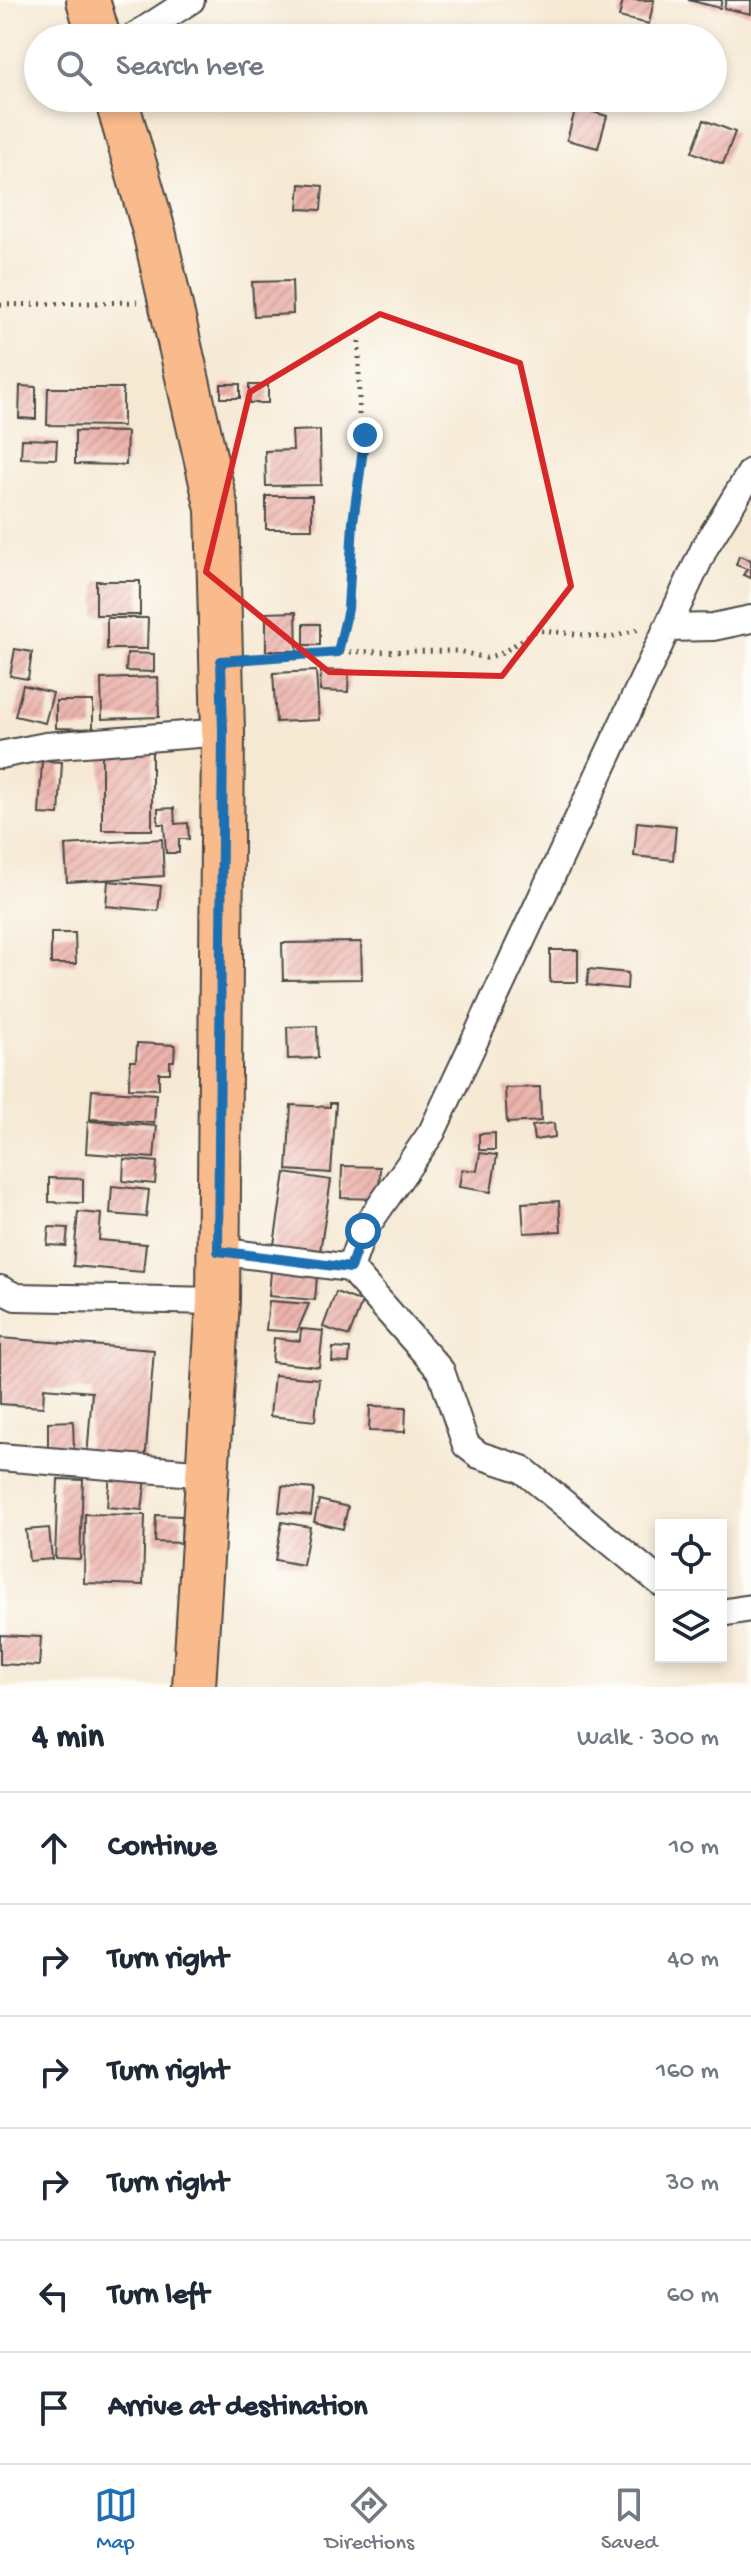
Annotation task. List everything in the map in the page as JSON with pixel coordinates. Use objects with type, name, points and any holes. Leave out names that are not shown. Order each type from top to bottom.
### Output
[{"type":"main road","points":[[88,0],[95,24]]},
{"type":"main road","points":[[120,112],[154,231],[217,509],[223,732],[218,1301],[194,1687]]},
{"type":"street","points":[[154,24],[191,0]]},
{"type":"street","points":[[350,1268],[363,1231],[432,1132],[705,547],[751,472]]},
{"type":"street","points":[[667,628],[713,627],[751,619]]},
{"type":"street","points":[[0,755],[46,746],[223,732]]},
{"type":"street","points":[[218,1251],[350,1268],[441,1371],[466,1445],[479,1455],[522,1469],[655,1578]]},
{"type":"street","points":[[0,1289],[16,1297],[218,1301]]},
{"type":"street","points":[[0,1457],[207,1474]]},
{"type":"street","points":[[727,1612],[751,1608]]},
{"type":"path","points":[[0,305],[170,302]]},
{"type":"path","points":[[338,652],[348,609],[353,522],[365,435],[359,415],[359,339]]},
{"type":"path","points":[[221,661],[338,652],[458,651],[486,658],[502,653],[537,630],[610,638],[641,629],[667,628]]},
{"type":"highlighted area","points":[[380,314],[520,363],[571,586],[502,676],[329,672],[206,572],[250,392]]},
{"type":"building","points":[[623,0],[654,0],[649,24],[619,17]]},
{"type":"building","points":[[688,0],[722,0],[720,8]]},
{"type":"building","points":[[726,0],[751,0],[751,14],[724,8]]},
{"type":"building","points":[[575,112],[607,116],[598,148],[567,140]]},
{"type":"building","points":[[704,120],[735,132],[723,164],[692,152]]},
{"type":"building","points":[[300,184],[323,186],[321,210],[298,209]]},
{"type":"building","points":[[292,281],[293,314],[254,316],[252,282]]},
{"type":"building","points":[[221,384],[240,384],[240,398],[221,398]]},
{"type":"building","points":[[249,385],[268,385],[268,403],[249,403]]},
{"type":"building","points":[[20,386],[36,387],[36,419],[19,418]]},
{"type":"building","points":[[48,388],[123,388],[123,426],[47,425]]},
{"type":"building","points":[[320,430],[321,485],[266,486],[265,451],[293,450],[292,431]]},
{"type":"building","points":[[75,431],[127,432],[126,465],[75,464]]},
{"type":"building","points":[[22,439],[57,440],[56,459],[21,458]]},
{"type":"building","points":[[266,496],[312,496],[312,529],[266,529]]},
{"type":"building","points":[[739,556],[751,560],[751,578],[743,575],[747,569],[736,565]]},
{"type":"building","points":[[96,581],[140,581],[140,615],[96,615]]},
{"type":"building","points":[[296,612],[297,651],[266,651],[266,613]]},
{"type":"building","points":[[107,618],[148,618],[147,649],[107,649]]},
{"type":"building","points":[[304,624],[320,624],[320,645],[304,645]]},
{"type":"building","points":[[15,649],[32,652],[28,679],[10,676]]},
{"type":"building","points":[[127,653],[154,654],[154,672],[126,671]]},
{"type":"building","points":[[321,670],[349,671],[348,692],[320,691]]},
{"type":"building","points":[[316,671],[319,720],[276,722],[273,673]]},
{"type":"building","points":[[158,677],[159,717],[102,719],[101,679]]},
{"type":"building","points":[[23,685],[53,693],[45,723],[15,716]]},
{"type":"building","points":[[56,701],[93,701],[93,729],[56,728]]},
{"type":"building","points":[[102,750],[152,750],[152,830],[102,830]]},
{"type":"building","points":[[42,761],[62,762],[59,815],[39,814]]},
{"type":"building","points":[[174,808],[175,824],[188,823],[189,839],[179,839],[179,853],[166,853],[164,824],[158,824],[158,809]]},
{"type":"building","points":[[637,822],[676,826],[673,860],[634,856]]},
{"type":"building","points":[[162,839],[164,876],[67,882],[65,845]]},
{"type":"building","points":[[108,881],[161,886],[158,911],[106,906]]},
{"type":"building","points":[[51,933],[75,933],[76,964],[51,964]]},
{"type":"building","points":[[361,942],[362,979],[283,980],[282,943]]},
{"type":"building","points":[[550,950],[578,950],[578,982],[550,982]]},
{"type":"building","points":[[589,969],[628,973],[627,989],[587,985]]},
{"type":"building","points":[[317,1026],[318,1058],[288,1059],[287,1027]]},
{"type":"building","points":[[137,1043],[175,1045],[170,1073],[159,1073],[159,1089],[129,1088],[130,1061],[136,1061]]},
{"type":"building","points":[[540,1087],[541,1121],[507,1123],[505,1088]]},
{"type":"building","points":[[92,1090],[156,1094],[154,1123],[90,1119]]},
{"type":"building","points":[[330,1103],[336,1103],[331,1173],[287,1170],[291,1105],[330,1107]]},
{"type":"building","points":[[88,1121],[157,1126],[154,1158],[86,1153]]},
{"type":"building","points":[[554,1123],[555,1137],[534,1140],[532,1126]]},
{"type":"building","points":[[495,1133],[495,1150],[479,1150],[479,1134]]},
{"type":"building","points":[[480,1153],[497,1155],[491,1192],[459,1187],[462,1169],[477,1171]]},
{"type":"building","points":[[124,1159],[157,1162],[155,1184],[123,1181]]},
{"type":"building","points":[[342,1166],[380,1167],[379,1199],[341,1198]]},
{"type":"building","points":[[285,1173],[331,1180],[319,1258],[273,1251]]},
{"type":"building","points":[[49,1178],[83,1179],[83,1203],[49,1202]]},
{"type":"building","points":[[112,1186],[149,1190],[146,1217],[110,1214]]},
{"type":"building","points":[[559,1201],[561,1231],[524,1233],[522,1203]]},
{"type":"building","points":[[78,1212],[101,1214],[99,1240],[146,1244],[143,1272],[73,1266]]},
{"type":"building","points":[[49,1227],[68,1228],[66,1246],[47,1245]]},
{"type":"building","points":[[271,1271],[317,1276],[315,1300],[269,1296]]},
{"type":"building","points":[[336,1292],[362,1302],[349,1336],[323,1327]]},
{"type":"building","points":[[269,1301],[309,1304],[297,1332],[266,1330]]},
{"type":"building","points":[[301,1329],[323,1331],[319,1367],[272,1362],[274,1338],[300,1341]]},
{"type":"building","points":[[0,1338],[154,1350],[145,1463],[87,1458],[92,1392],[44,1388],[43,1407],[0,1404]]},
{"type":"building","points":[[333,1348],[350,1349],[349,1363],[332,1362]]},
{"type":"building","points":[[274,1375],[319,1379],[315,1421],[270,1416]]},
{"type":"building","points":[[370,1406],[406,1407],[405,1432],[369,1431]]},
{"type":"building","points":[[73,1421],[74,1451],[48,1451],[48,1422]]},
{"type":"building","points":[[110,1474],[146,1477],[142,1510],[107,1507]]},
{"type":"building","points":[[58,1479],[83,1480],[80,1559],[55,1558]]},
{"type":"building","points":[[282,1486],[314,1489],[311,1515],[279,1512]]},
{"type":"building","points":[[319,1500],[348,1507],[343,1529],[314,1522]]},
{"type":"building","points":[[85,1514],[145,1515],[143,1585],[84,1583]]},
{"type":"building","points":[[156,1515],[182,1516],[181,1543],[155,1542]]},
{"type":"building","points":[[282,1522],[310,1527],[303,1565],[275,1560]]},
{"type":"building","points":[[49,1528],[52,1559],[29,1561],[26,1530]]},
{"type":"building","points":[[0,1635],[41,1637],[39,1666],[0,1664]]},
{"type":"route","points":[[363,1231],[350,1268],[218,1251],[221,661],[338,652],[348,609],[353,522],[365,435]]}]
